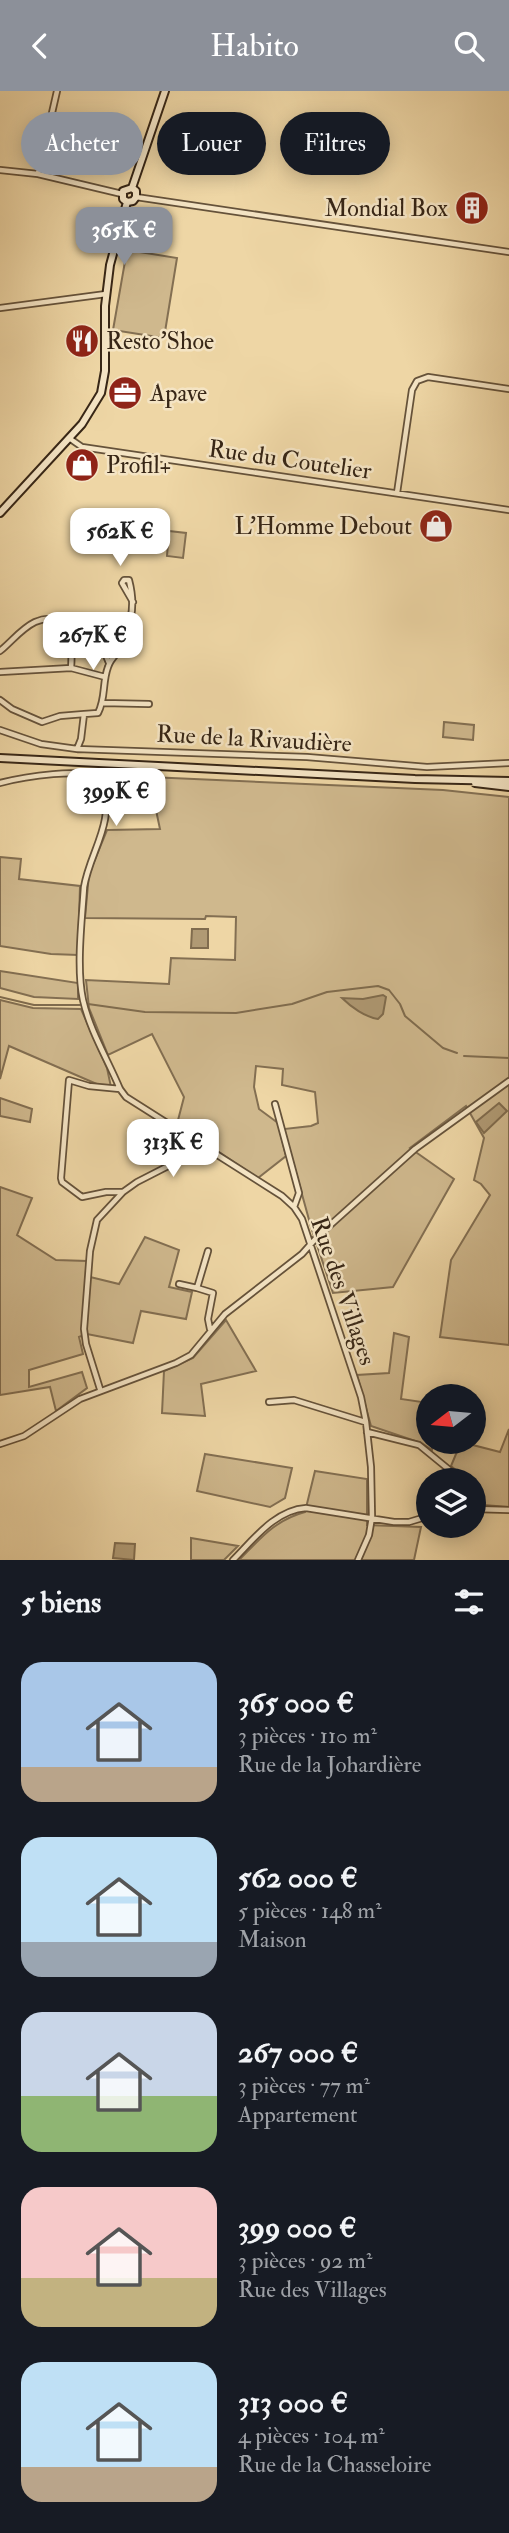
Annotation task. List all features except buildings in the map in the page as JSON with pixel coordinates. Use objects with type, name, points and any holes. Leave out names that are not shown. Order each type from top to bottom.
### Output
[{"type":"main road","points":[[132,188],[165,91]]},
{"type":"main road","points":[[0,513],[82,424],[101,393],[105,371],[106,294],[115,243],[127,202],[122,194],[126,188],[132,188],[136,191],[136,197],[127,202]]},
{"type":"main road","points":[[0,758],[509,781]]},
{"type":"main road","points":[[442,779],[509,787]]},
{"type":"street","points":[[52,112],[57,91]]},
{"type":"street","points":[[0,170],[21,172]]},
{"type":"street","points":[[42,175],[122,194]]},
{"type":"street","points":[[136,197],[509,252]]},
{"type":"street","points":[[0,308],[106,294]]},
{"type":"street","points":[[397,493],[412,390],[417,381],[428,377],[509,389]]},
{"type":"street","name":"Rue du Coutelier","points":[[69,438],[82,447],[509,510]]},
{"type":"street","points":[[0,700],[12,709],[42,722],[60,716],[98,713],[103,703],[109,664],[125,646],[133,602]]},
{"type":"street","points":[[0,651],[35,622],[52,620],[126,632]]},
{"type":"street","points":[[60,622],[69,636],[71,668]]},
{"type":"street","points":[[88,625],[103,646],[109,664]]},
{"type":"street","points":[[0,671],[71,668],[105,677]]},
{"type":"street","points":[[103,703],[149,704]]},
{"type":"street","points":[[77,749],[84,714]]},
{"type":"street","name":"Rue de la Rivaudière","points":[[0,730],[41,744],[77,749],[307,757],[427,767],[509,763]]},
{"type":"street","name":"Rue des Villages","points":[[0,783],[43,774],[93,776],[100,780],[104,787],[107,801],[105,818],[86,873],[84,887],[81,978],[88,1017],[120,1089],[141,1108],[184,1132],[282,1196],[294,1206],[302,1219],[361,1397],[366,1422],[372,1517],[369,1535],[358,1560]]},
{"type":"street","points":[[120,1089],[89,1086],[69,1080],[61,1178],[62,1182],[82,1197],[123,1192]]},
{"type":"street","points":[[0,1444],[24,1436],[100,1389],[160,1369],[191,1355],[225,1314],[302,1254],[415,1149],[509,1081]]},
{"type":"street","points":[[275,1104],[299,1193],[294,1206]]},
{"type":"street","points":[[100,1389],[84,1329],[90,1251],[97,1220],[123,1192],[178,1161],[215,1154]]},
{"type":"street","points":[[197,1288],[208,1251]]},
{"type":"street","points":[[179,1284],[213,1293],[208,1319],[211,1330]]},
{"type":"street","points":[[269,1402],[294,1400],[366,1422]]},
{"type":"street","points":[[367,1432],[418,1445],[447,1468]]},
{"type":"street","points":[[233,1560],[275,1521],[294,1509],[306,1508],[394,1522],[416,1520]]},
{"type":"street","points":[[486,1509],[509,1510]]},
{"type":"shaded area","points":[[127,250],[177,258],[164,338],[113,330]]},
{"type":"shaded area","points":[[169,531],[186,533],[183,558],[167,556]]},
{"type":"shaded area","points":[[444,722],[474,725],[473,740],[443,737]]},
{"type":"shaded area","points":[[149,777],[443,790],[509,797],[509,1345],[440,1337],[451,1260],[490,1195],[474,1180],[484,1138],[466,1106],[410,1148],[454,1179],[393,1287],[333,1293],[311,1227],[284,1129],[318,1123],[315,1092],[282,1085],[283,1069],[256,1066],[254,1087],[259,1109],[278,1123],[286,1156],[258,1178],[177,1124],[184,1097],[152,1034],[108,1055],[89,1008],[86,980],[169,984],[171,958],[235,960],[236,917],[85,918],[89,874],[107,830],[160,829]]},
{"type":"shaded area","points":[[0,857],[21,859],[19,879],[80,886],[78,955],[51,954],[0,946]]},
{"type":"shaded area","points":[[192,929],[208,929],[208,948],[191,948]]},
{"type":"shaded area","points":[[0,971],[78,983],[78,999],[34,997],[0,988]]},
{"type":"shaded area","points":[[383,995],[386,997],[383,1014],[378,1019],[358,1011],[342,998],[363,999]]},
{"type":"shaded area","points":[[0,1000],[33,1008],[81,1009],[107,1068],[111,1087],[99,1085],[9,1046],[0,1079]]},
{"type":"shaded area","points":[[0,1098],[32,1109],[30,1122],[0,1116]]},
{"type":"shaded area","points":[[499,1103],[507,1111],[484,1133],[476,1122]]},
{"type":"shaded area","points":[[0,1187],[32,1198],[17,1235],[56,1260],[87,1261],[86,1276],[119,1284],[145,1237],[179,1250],[169,1287],[192,1292],[186,1319],[141,1311],[133,1343],[87,1334],[79,1337],[83,1354],[29,1370],[29,1387],[82,1372],[87,1388],[56,1411],[50,1387],[0,1395]]},
{"type":"shaded area","points":[[226,1320],[256,1371],[201,1384],[205,1416],[162,1413],[164,1371],[193,1358]]},
{"type":"shaded area","points":[[394,1333],[409,1337],[401,1399],[416,1401],[416,1441],[371,1426],[357,1375],[389,1373]]},
{"type":"shaded area","points":[[509,1429],[509,1507],[486,1505],[486,1468],[451,1466],[456,1454],[486,1454],[486,1448],[500,1452]]},
{"type":"shaded area","points":[[205,1454],[292,1468],[285,1498],[270,1507],[197,1491]]},
{"type":"shaded area","points":[[315,1471],[367,1479],[367,1525],[416,1527],[416,1538],[419,1538],[414,1560],[239,1560],[276,1525],[305,1512]]},
{"type":"shaded area","points":[[191,1538],[238,1546],[224,1560],[191,1560]]},
{"type":"shaded area","points":[[115,1543],[135,1544],[134,1560],[113,1558]]},
{"type":"waterway","points":[[88,1004],[145,1012],[236,1013],[292,1004],[327,992],[378,986],[389,990],[405,1016],[443,1048],[457,1053]]},
{"type":"waterway","points":[[0,997],[34,1005],[80,1005]]},
{"type":"waterway","points":[[464,1056],[509,1058]]},
{"type":"place","name":"Mondial Box","points":[[472,208]]},
{"type":"place","name":"Resto'Shoe","points":[[82,341]]},
{"type":"place","name":"Apave","points":[[125,393]]},
{"type":"place","name":"Profil+","points":[[82,465]]},
{"type":"place","name":"L'Homme Debout","points":[[436,526]]}]
